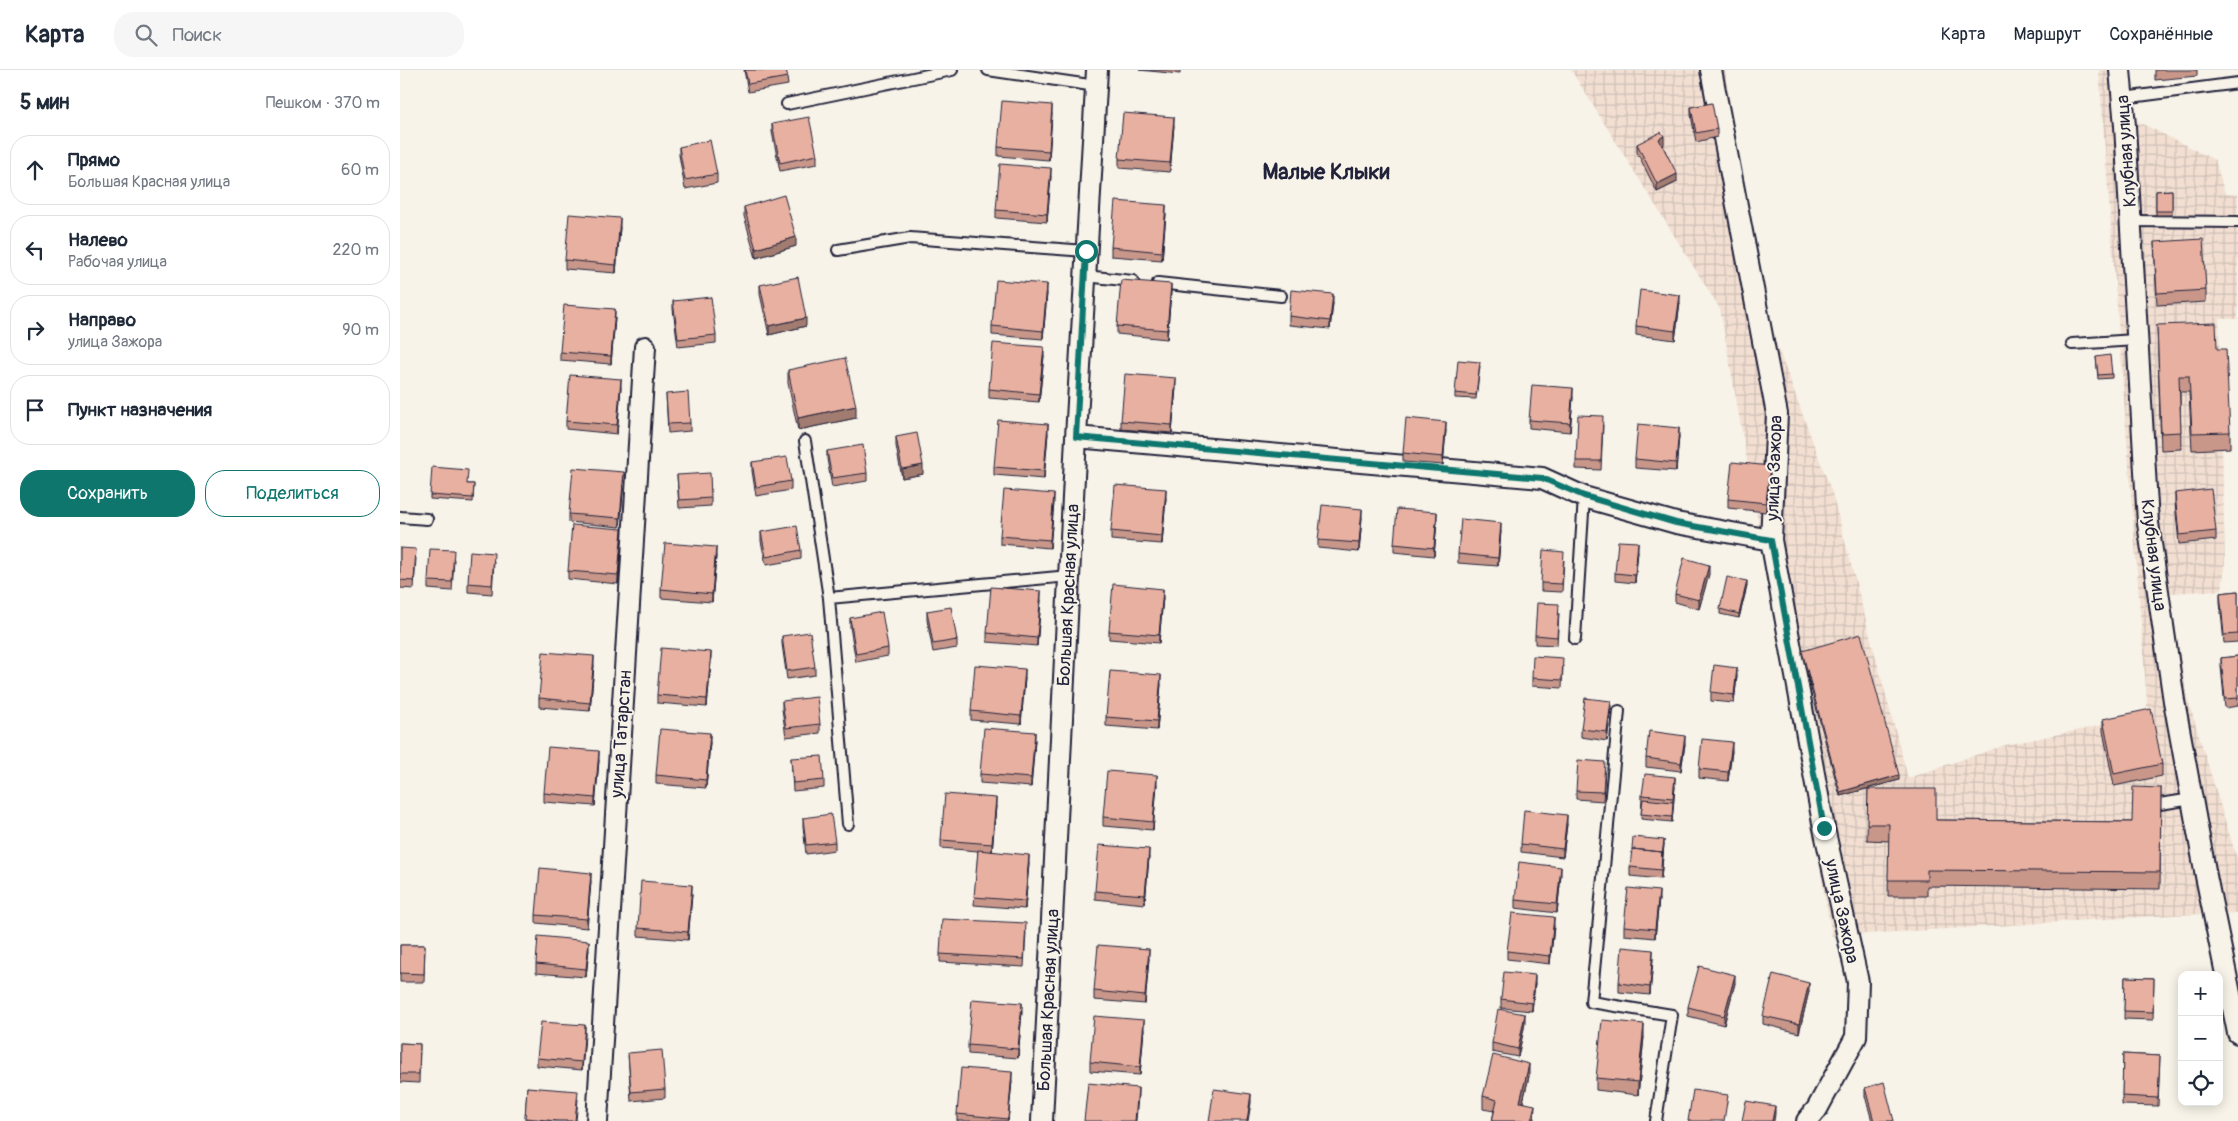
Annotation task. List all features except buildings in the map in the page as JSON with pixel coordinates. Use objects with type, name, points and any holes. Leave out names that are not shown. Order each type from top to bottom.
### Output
[{"type":"street","name":"улица Зажора","points":[[1712,70],[1777,414],[1771,540],[1824,828],[1858,982],[1856,1036],[1817,1109],[1807,1121]]},
{"type":"street","name":"Клубная улица","points":[[2120,70],[2148,523],[2174,701],[2238,1033]]},
{"type":"street","name":"Большая Красная улица","points":[[1042,1121],[1076,437],[1097,78]]},
{"type":"street","name":"улица Татарстан","points":[[598,1121],[645,347]]},
{"type":"street","points":[[1076,437],[1542,478],[1584,496],[1676,523],[1771,540]]},
{"type":"lane","points":[[787,104],[952,70]]},
{"type":"lane","points":[[988,70],[1097,78]]},
{"type":"lane","points":[[2123,98],[2238,83]]},
{"type":"lane","points":[[2130,222],[2238,222]]},
{"type":"lane","points":[[838,250],[910,238],[1086,251]]},
{"type":"lane","points":[[1085,276],[1281,296]]},
{"type":"lane","points":[[2072,344],[2136,340]]},
{"type":"lane","points":[[806,441],[828,598],[848,824]]},
{"type":"lane","points":[[1575,639],[1584,496]]},
{"type":"lane","points":[[400,517],[427,519]]},
{"type":"lane","points":[[828,598],[1069,576]]},
{"type":"lane","points":[[1619,711],[1591,1002],[1672,1015],[1656,1121]]},
{"type":"lane","points":[[2160,804],[2192,799]]},
{"type":"shaded area","points":[[1571,70],[1725,70],[1761,303],[1832,493],[1908,778],[2005,745],[2148,716],[2099,70],[2111,70],[2117,111],[2215,160],[2225,194],[2238,195],[2238,319],[2219,319],[2225,565],[2222,590],[2170,593],[2187,697],[2238,862],[2238,913],[2172,915],[1832,936],[1720,309]]},
{"type":"district","name":"Малые Клыки","points":[[1326,171]]},
{"type":"route","points":[[1086,251],[1076,437],[1542,478],[1584,496],[1676,523],[1771,540],[1824,828]]}]
